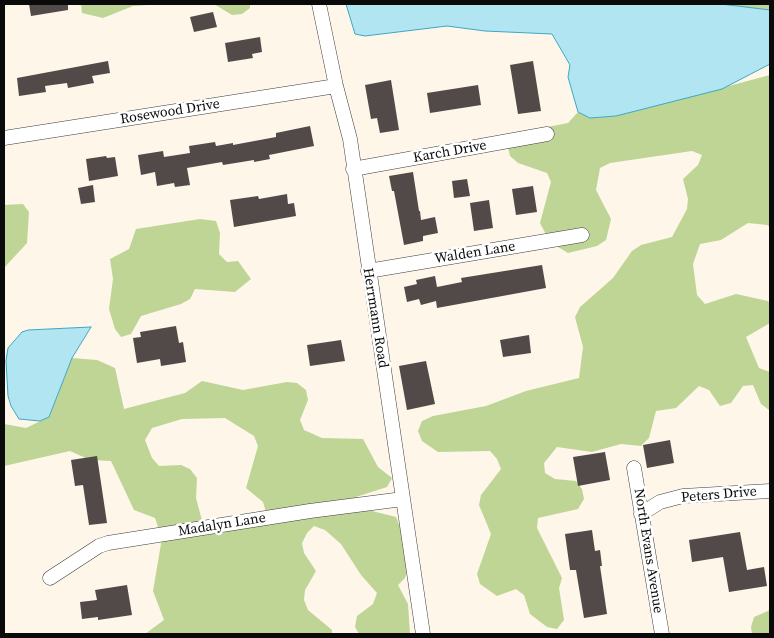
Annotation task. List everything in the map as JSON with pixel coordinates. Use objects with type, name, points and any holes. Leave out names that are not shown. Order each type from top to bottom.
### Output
[{"type":"street","name":"Herrmann Road","points":[[319,4],[336,86],[346,123],[423,634]]},
{"type":"street","name":"Rosewood Drive","points":[[4,138],[336,86]]},
{"type":"street","name":"Karch Drive","points":[[353,169],[547,134]]},
{"type":"street","name":"Walden Lane","points":[[368,271],[582,235]]},
{"type":"street","name":"North Evans Avenue","points":[[634,468],[650,576],[662,634]]},
{"type":"street","name":"Peters Drive","points":[[641,514],[660,502],[683,496],[770,491]]},
{"type":"street","name":"Madalyn Lane","points":[[50,578],[99,546],[108,543],[310,511],[403,499]]},
{"type":"green space","points":[[81,4],[163,4],[133,6],[103,18],[82,13]]},
{"type":"green space","points":[[214,4],[250,4],[250,8],[242,14],[232,15]]},
{"type":"green space","points":[[721,4],[770,4],[770,10]]},
{"type":"green space","points":[[770,75],[770,227],[748,223],[721,240],[700,244],[693,264],[697,295],[705,304],[736,294],[768,301],[770,304],[770,323],[746,337],[759,368],[770,372],[770,428],[769,410],[761,404],[753,385],[743,386],[731,403],[720,406],[709,390],[699,386],[676,408],[656,411],[649,438],[641,446],[621,444],[592,452],[557,447],[544,463],[545,473],[555,479],[576,481],[582,489],[584,499],[578,509],[538,518],[537,528],[562,578],[559,588],[564,620],[557,629],[547,627],[530,614],[524,595],[516,589],[497,596],[480,584],[477,574],[491,534],[479,505],[481,495],[501,469],[497,459],[490,451],[438,452],[422,441],[418,431],[422,421],[433,416],[486,406],[526,391],[579,378],[583,347],[575,317],[580,307],[613,278],[632,251],[641,245],[672,237],[687,209],[688,199],[683,179],[698,165],[702,155],[692,151],[610,163],[600,168],[596,190],[611,219],[606,240],[597,246],[568,253],[550,242],[540,223],[551,182],[547,173],[518,163],[510,156],[508,147],[522,132],[568,123],[578,112],[590,118],[616,116]]},
{"type":"green space","points":[[23,204],[29,212],[27,243],[4,268],[4,205]]},
{"type":"green space","points":[[200,219],[216,221],[220,233],[219,254],[227,262],[238,261],[251,279],[235,292],[195,289],[190,299],[181,304],[141,316],[131,334],[121,337],[115,329],[109,309],[113,279],[110,259],[129,249],[136,229]]},
{"type":"green space","points":[[72,358],[97,360],[115,368],[124,409],[185,393],[202,381],[243,390],[287,382],[297,383],[306,390],[308,400],[300,420],[304,430],[322,438],[363,439],[378,467],[392,478],[387,487],[356,497],[356,507],[396,517],[400,527],[408,568],[405,578],[398,585],[408,604],[410,634],[359,634],[355,627],[357,616],[373,604],[377,593],[361,575],[341,544],[325,530],[314,526],[307,533],[302,543],[304,553],[316,571],[305,590],[304,600],[308,610],[332,630],[332,634],[145,634],[164,620],[153,591],[162,538],[155,518],[134,510],[111,461],[90,460],[70,451],[4,466],[4,424],[26,428],[49,417]],"holes":[[[225,418],[254,436],[258,446],[246,488],[263,502],[266,512],[223,533],[204,528],[196,498],[197,478],[190,469],[181,465],[159,466],[152,458],[145,440],[152,428],[182,419]]]},
{"type":"green space","points":[[770,610],[770,634],[752,634],[751,627],[754,617]]},
{"type":"water","points":[[346,4],[721,4],[770,10],[770,64],[722,89],[616,116],[590,118],[578,112],[568,77],[570,65],[552,34],[485,31],[447,26],[365,36],[355,34]]},
{"type":"water","points":[[91,327],[72,358],[49,417],[40,421],[19,419],[11,406],[8,396],[6,361],[8,348],[22,332],[28,330]]},
{"type":"building","points":[[29,4],[68,4],[68,10],[31,16]]},
{"type":"building","points":[[213,12],[217,27],[194,32],[190,17]]},
{"type":"building","points":[[260,37],[262,52],[252,54],[253,58],[228,62],[225,43]]},
{"type":"building","points":[[108,61],[110,73],[92,76],[94,83],[68,88],[67,83],[45,86],[46,92],[19,96],[17,78]]},
{"type":"building","points":[[533,61],[541,111],[518,114],[510,65]]},
{"type":"building","points":[[391,80],[399,130],[380,133],[377,118],[371,119],[365,85]]},
{"type":"building","points":[[478,85],[481,105],[430,113],[427,93]]},
{"type":"building","points":[[310,126],[314,146],[269,155],[270,159],[254,162],[254,160],[223,165],[222,162],[187,168],[190,185],[175,187],[174,183],[157,186],[155,172],[141,175],[138,155],[163,151],[164,157],[190,153],[189,146],[215,142],[216,146],[233,143],[233,145],[276,137],[276,133]]},
{"type":"building","points":[[106,156],[107,158],[115,157],[118,176],[89,181],[86,159]]},
{"type":"building","points":[[413,172],[421,220],[435,217],[438,233],[423,236],[423,241],[404,245],[394,191],[392,191],[389,176]]},
{"type":"building","points":[[467,179],[470,196],[454,198],[452,181]]},
{"type":"building","points":[[93,185],[95,202],[81,204],[78,188]]},
{"type":"building","points":[[533,186],[537,212],[516,215],[512,189]]},
{"type":"building","points":[[287,194],[288,204],[294,203],[296,216],[234,227],[230,200],[258,196],[259,199]]},
{"type":"building","points":[[489,200],[493,228],[474,231],[470,203]]},
{"type":"building","points":[[542,265],[546,288],[437,308],[436,301],[421,305],[419,299],[407,302],[404,287],[417,284],[416,280],[435,276],[437,287],[462,282],[461,278]]},
{"type":"building","points":[[176,326],[179,343],[183,342],[186,362],[161,366],[160,359],[137,363],[133,338],[141,337],[140,332]]},
{"type":"building","points":[[529,335],[531,353],[503,357],[500,340]]},
{"type":"building","points":[[341,340],[345,361],[310,366],[307,345]]},
{"type":"building","points":[[426,361],[435,404],[407,410],[399,366]]},
{"type":"building","points":[[670,440],[674,463],[647,468],[643,445]]},
{"type":"building","points":[[605,452],[610,480],[578,486],[573,457]]},
{"type":"building","points":[[97,456],[107,523],[89,525],[83,485],[75,486],[71,460]]},
{"type":"building","points":[[592,530],[595,551],[600,550],[602,566],[600,566],[607,614],[584,618],[576,570],[570,570],[565,534]]},
{"type":"building","points":[[740,532],[747,570],[764,567],[767,586],[729,592],[723,557],[692,562],[689,540]]},
{"type":"building","points":[[127,585],[132,615],[98,620],[98,617],[82,619],[80,602],[97,600],[95,590]]}]
